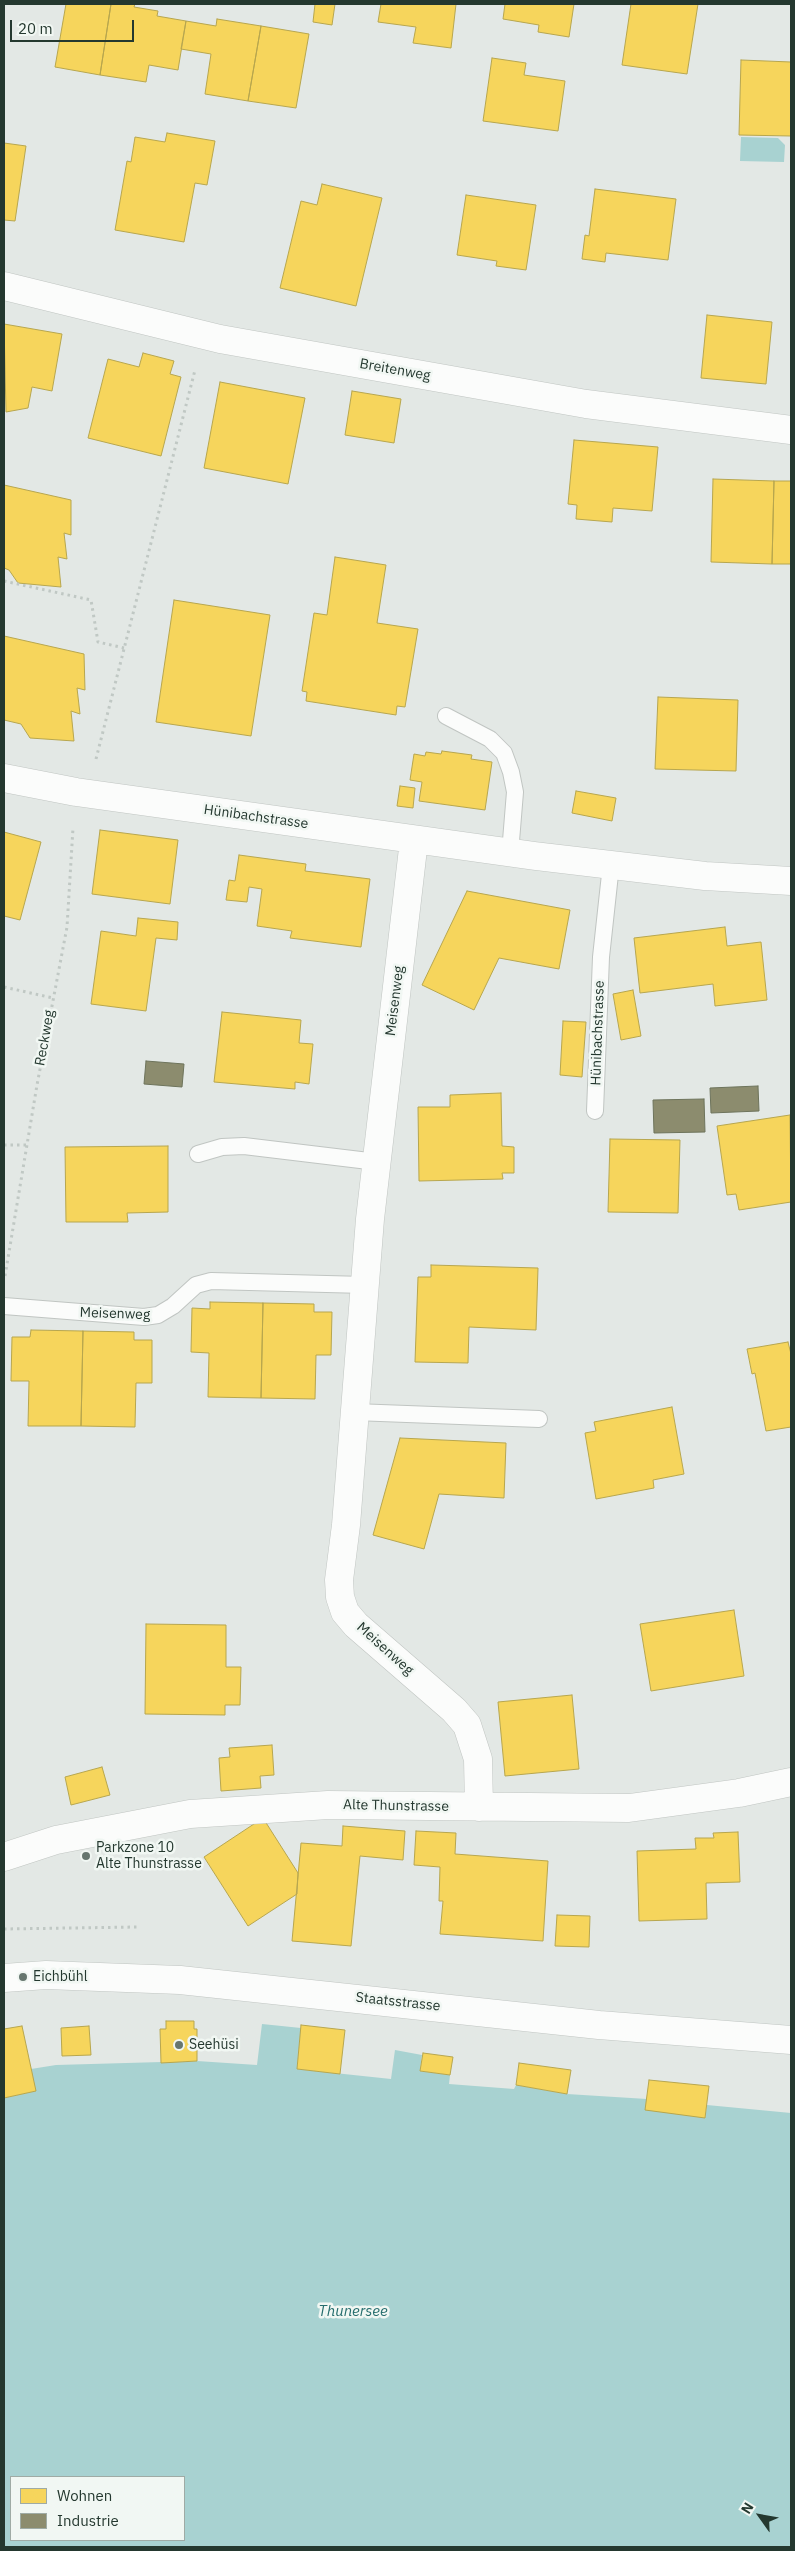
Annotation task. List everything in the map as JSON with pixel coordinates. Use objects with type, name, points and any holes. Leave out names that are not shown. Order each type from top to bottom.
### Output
[{"type":"street","name":"Breitenweg","points":[[4,286],[204,336],[586,404],[791,430]]},
{"type":"street","name":"Hünibachstrasse","points":[[4,778],[81,793],[510,853],[704,876],[791,882]]},
{"type":"street","name":"Meisenweg","points":[[414,840],[377,1162],[354,1412],[346,1525],[339,1580],[340,1597],[345,1612],[356,1626],[454,1710],[467,1725],[478,1760],[479,1807]]},
{"type":"street","name":"Alte Thunstrasse","points":[[4,1857],[56,1840],[190,1814],[328,1805],[629,1808],[739,1793],[791,1782]]},
{"type":"street","name":"Staatsstrasse","points":[[4,1978],[46,1975],[190,1981],[599,2025],[791,2040]]},
{"type":"lane","points":[[446,716],[490,739],[504,753],[511,772],[515,792],[510,853]]},
{"type":"lane","name":"Hünibachstrasse","points":[[595,1111],[601,957],[611,865]]},
{"type":"lane","points":[[198,1154],[222,1147],[244,1146],[377,1162]]},
{"type":"lane","name":"Meisenweg","points":[[4,1306],[144,1317],[158,1315],[173,1306],[196,1285],[210,1281],[365,1285]]},
{"type":"lane","points":[[354,1412],[538,1419]]},
{"type":"path","name":"Reckweg","points":[[4,1284],[27,1145],[67,927],[81,793],[124,648],[204,336]]},
{"type":"path","points":[[4,581],[91,600],[98,642],[124,648]]},
{"type":"path","points":[[4,987],[53,998]]},
{"type":"path","points":[[4,1145],[27,1145]]},
{"type":"path","points":[[4,1929],[137,1927]]},
{"type":"water","points":[[741,137],[778,138],[785,145],[784,162],[740,161]]},
{"type":"water","name":"Thunersee","points":[[262,2024],[301,2028],[297,2069],[391,2079],[395,2050],[422,2055],[420,2071],[450,2075],[449,2084],[514,2089],[516,2085],[567,2094],[647,2099],[705,2118],[707,2105],[791,2113],[791,2547],[4,2547],[4,2098],[35,2091],[31,2069],[56,2065],[197,2061],[257,2065]]},
{"type":"building: Wohnen","points":[[66,4],[111,4],[100,75],[55,67]]},
{"type":"building: Wohnen","points":[[111,4],[135,4],[134,7],[158,11],[157,16],[186,21],[178,70],[149,65],[146,82],[100,75]]},
{"type":"building: Wohnen","points":[[315,4],[335,4],[332,25],[313,22]]},
{"type":"building: Wohnen","points":[[381,4],[456,4],[451,48],[413,43],[416,27],[378,22]]},
{"type":"building: Wohnen","points":[[505,4],[574,4],[569,37],[538,32],[539,25],[503,19]]},
{"type":"building: Wohnen","points":[[631,4],[698,4],[687,74],[622,65]]},
{"type":"building: Wohnen","points":[[217,19],[261,26],[248,101],[205,94],[211,54],[181,49],[186,21],[216,26]]},
{"type":"building: Wohnen","points":[[261,26],[309,34],[296,108],[248,101]]},
{"type":"building: Wohnen","points":[[492,58],[526,63],[524,75],[565,81],[558,131],[483,121]]},
{"type":"building: Wohnen","points":[[741,60],[791,62],[791,136],[739,135]]},
{"type":"building: Wohnen","points":[[167,133],[215,141],[207,185],[195,183],[184,242],[115,230],[127,161],[131,162],[135,137],[165,142]]},
{"type":"building: Wohnen","points":[[4,143],[26,146],[15,221],[4,220]]},
{"type":"building: Wohnen","points":[[322,184],[382,198],[356,306],[280,288],[301,201],[317,205]]},
{"type":"building: Wohnen","points":[[595,189],[676,199],[668,260],[606,253],[605,262],[582,259],[585,235],[589,236]]},
{"type":"building: Wohnen","points":[[466,195],[536,205],[526,270],[496,266],[497,261],[457,255]]},
{"type":"building: Wohnen","points":[[707,315],[772,322],[766,384],[701,378]]},
{"type":"building: Wohnen","points":[[4,324],[62,334],[52,391],[32,387],[28,408],[6,412]]},
{"type":"building: Wohnen","points":[[143,353],[174,361],[170,374],[181,377],[161,456],[88,438],[108,359],[139,367]]},
{"type":"building: Wohnen","points":[[220,382],[305,398],[288,484],[204,468]]},
{"type":"building: Wohnen","points":[[352,391],[401,399],[394,443],[345,435]]},
{"type":"building: Wohnen","points":[[574,440],[658,447],[652,511],[613,508],[612,522],[576,519],[577,505],[568,504]]},
{"type":"building: Wohnen","points":[[713,479],[774,481],[772,564],[711,562]]},
{"type":"building: Wohnen","points":[[774,481],[791,481],[791,564],[772,564]]},
{"type":"building: Wohnen","points":[[4,485],[71,500],[71,535],[64,533],[67,559],[58,557],[61,587],[18,583],[9,570],[4,568]]},
{"type":"building: Wohnen","points":[[335,557],[386,565],[377,623],[418,629],[405,707],[397,706],[396,715],[306,701],[307,692],[302,691],[314,613],[327,615]]},
{"type":"building: Wohnen","points":[[174,600],[270,615],[251,736],[156,722]]},
{"type":"building: Wohnen","points":[[4,636],[84,654],[85,690],[77,688],[80,714],[71,711],[74,741],[30,738],[21,724],[4,720]]},
{"type":"building: Wohnen","points":[[658,697],[738,700],[736,771],[655,769]]},
{"type":"building: Wohnen","points":[[442,751],[472,755],[471,759],[492,762],[485,810],[419,801],[422,782],[410,780],[414,754],[425,756],[426,752],[441,754]]},
{"type":"building: Wohnen","points":[[400,786],[415,788],[413,808],[397,806]]},
{"type":"building: Wohnen","points":[[576,791],[616,798],[612,821],[572,813]]},
{"type":"building: Wohnen","points":[[100,830],[178,840],[170,904],[92,894]]},
{"type":"building: Wohnen","points":[[4,832],[41,842],[20,920],[4,916]]},
{"type":"building: Wohnen","points":[[239,855],[306,864],[305,871],[370,879],[361,947],[290,938],[292,931],[257,926],[262,889],[249,887],[247,902],[226,900],[229,880],[235,881]]},
{"type":"building: Wohnen","points":[[467,891],[570,910],[559,969],[499,958],[474,1010],[422,985]]},
{"type":"building: Wohnen","points":[[138,918],[178,922],[177,940],[156,938],[146,1011],[91,1004],[101,931],[136,936]]},
{"type":"building: Wohnen","points":[[725,927],[727,946],[761,942],[767,1000],[715,1006],[713,984],[640,993],[634,938]]},
{"type":"building: Wohnen","points":[[633,990],[641,1036],[621,1040],[613,994]]},
{"type":"building: Wohnen","points":[[222,1012],[301,1020],[299,1043],[313,1044],[309,1084],[295,1082],[295,1089],[214,1082]]},
{"type":"building: Wohnen","points":[[563,1021],[586,1022],[582,1077],[560,1075]]},
{"type":"building: Wohnen","points":[[501,1093],[502,1146],[514,1147],[514,1173],[502,1173],[503,1179],[419,1181],[418,1107],[450,1107],[450,1095]]},
{"type":"building: Wohnen","points":[[790,1115],[791,1202],[739,1210],[736,1194],[727,1195],[717,1126]]},
{"type":"building: Wohnen","points":[[610,1139],[680,1140],[678,1213],[608,1212]]},
{"type":"building: Wohnen","points":[[168,1146],[168,1212],[127,1213],[128,1222],[66,1222],[65,1147]]},
{"type":"building: Wohnen","points":[[431,1265],[538,1268],[536,1330],[469,1327],[468,1363],[415,1362],[418,1277],[431,1277]]},
{"type":"building: Wohnen","points":[[210,1302],[263,1303],[261,1398],[208,1397],[209,1353],[191,1352],[192,1308],[210,1309]]},
{"type":"building: Wohnen","points":[[263,1303],[314,1304],[314,1312],[332,1312],[331,1355],[316,1355],[315,1399],[261,1398]]},
{"type":"building: Wohnen","points":[[31,1330],[83,1331],[81,1426],[28,1426],[29,1381],[11,1381],[12,1337],[30,1337]]},
{"type":"building: Wohnen","points":[[83,1331],[134,1332],[134,1340],[152,1340],[152,1383],[136,1383],[135,1427],[81,1426]]},
{"type":"building: Wohnen","points":[[788,1342],[791,1354],[791,1427],[766,1431],[755,1373],[752,1374],[747,1349]]},
{"type":"building: Wohnen","points":[[672,1407],[684,1474],[653,1480],[654,1488],[596,1499],[585,1433],[596,1431],[594,1422]]},
{"type":"building: Wohnen","points":[[400,1438],[506,1443],[504,1498],[439,1494],[424,1549],[373,1535]]},
{"type":"building: Wohnen","points":[[734,1610],[744,1676],[651,1691],[640,1624]]},
{"type":"building: Wohnen","points":[[146,1624],[226,1625],[226,1667],[241,1667],[240,1705],[225,1705],[225,1715],[145,1714]]},
{"type":"building: Wohnen","points":[[572,1695],[579,1769],[505,1776],[498,1702]]},
{"type":"building: Wohnen","points":[[272,1745],[274,1775],[260,1776],[261,1788],[221,1791],[219,1758],[230,1757],[229,1748]]},
{"type":"building: Wohnen","points":[[102,1767],[110,1795],[71,1805],[65,1777]]},
{"type":"building: Wohnen","points":[[263,1818],[298,1873],[297,1894],[248,1926],[204,1857]]},
{"type":"building: Wohnen","points":[[343,1826],[405,1831],[403,1860],[360,1856],[351,1946],[292,1941],[301,1843],[342,1846]]},
{"type":"building: Wohnen","points":[[416,1831],[456,1833],[455,1854],[548,1861],[543,1941],[440,1934],[443,1901],[439,1901],[440,1867],[414,1865]]},
{"type":"building: Wohnen","points":[[738,1832],[740,1882],[706,1883],[707,1919],[639,1921],[637,1851],[696,1849],[695,1838],[714,1838],[713,1833]]},
{"type":"building: Wohnen","points":[[557,1915],[590,1916],[589,1947],[555,1946]]},
{"type":"building: Wohnen","name":"Seehüsi","points":[[166,2021],[194,2021],[194,2029],[197,2029],[197,2061],[161,2063],[160,2029],[166,2029]]},
{"type":"building: Wohnen","points":[[301,2025],[345,2030],[340,2074],[297,2069]]},
{"type":"building: Wohnen","points":[[22,2026],[36,2091],[4,2098],[4,2029]]},
{"type":"building: Wohnen","points":[[89,2026],[91,2055],[62,2056],[61,2028]]},
{"type":"building: Wohnen","points":[[423,2053],[453,2057],[450,2075],[420,2071]]},
{"type":"building: Wohnen","points":[[519,2063],[571,2070],[567,2094],[516,2085]]},
{"type":"building: Wohnen","points":[[649,2080],[709,2086],[705,2118],[645,2110]]},
{"type":"building: Industrie","points":[[146,1061],[184,1064],[182,1087],[144,1084]]},
{"type":"building: Industrie","points":[[758,1086],[759,1111],[711,1113],[710,1088]]},
{"type":"building: Industrie","points":[[704,1099],[705,1132],[654,1133],[653,1100]]},
{"type":"place","name":"Parkzone 10 Alte Thunstrasse","points":[[86,1856]]},
{"type":"place","name":"Eichbühl","points":[[23,1977]]},
{"type":"place","name":"Seehüsi","points":[[179,2045]]}]
